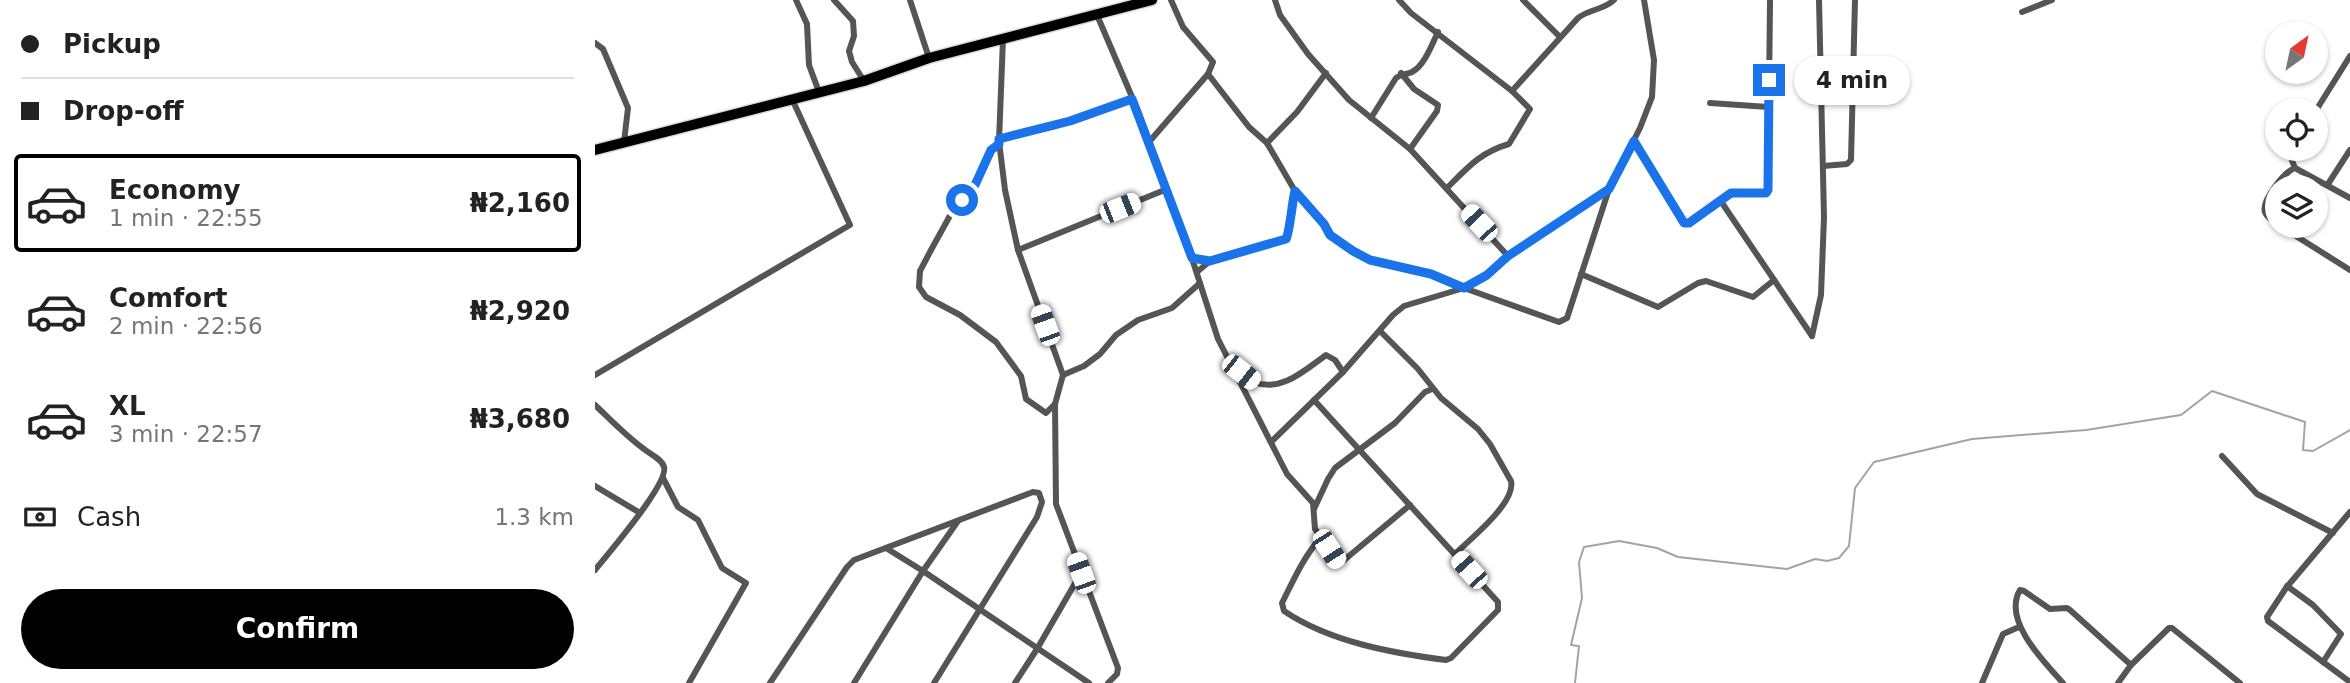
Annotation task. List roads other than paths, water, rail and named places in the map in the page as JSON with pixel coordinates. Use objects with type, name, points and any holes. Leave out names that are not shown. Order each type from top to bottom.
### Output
[{"type":"main road","points":[[595,150],[864,81],[929,58],[1152,0]]},
{"type":"street","points":[[796,0],[807,24],[810,74],[819,92]]},
{"type":"street","points":[[834,0],[853,21],[854,36],[849,51],[852,62],[864,81]]},
{"type":"street","points":[[910,0],[929,58]]},
{"type":"street","points":[[1149,142],[1208,74],[1213,62],[1183,27],[1171,0]]},
{"type":"street","points":[[1275,0],[1280,15],[1308,54],[1349,100],[1410,149],[1508,256]]},
{"type":"street","points":[[1399,0],[1411,13],[1513,91],[1528,106],[1530,113],[1509,144],[1501,145],[1491,153],[1482,154],[1447,188]]},
{"type":"street","points":[[1523,0],[1560,37]]},
{"type":"street","points":[[1513,91],[1583,14],[1606,7],[1614,0]]},
{"type":"street","points":[[1208,74],[1249,127],[1267,143],[1295,191],[1324,224],[1330,235],[1370,260],[1431,274],[1559,322],[1567,318],[1609,189],[1634,141],[1652,97],[1654,60],[1644,0]]},
{"type":"street","points":[[1634,141],[1684,223],[1689,223],[1735,191],[1762,194],[1768,190],[1770,0]]},
{"type":"street","points":[[1720,200],[1812,336],[1822,285],[1823,166],[1819,0]]},
{"type":"street","points":[[1823,166],[1851,160],[1855,0]]},
{"type":"street","points":[[2022,12],[2052,0]]},
{"type":"street","points":[[1097,15],[1167,188],[1218,339],[1287,474],[1313,503],[1313,522],[1321,537],[1339,562],[1410,505]]},
{"type":"street","points":[[1371,118],[1396,78],[1401,73],[1411,73],[1418,67],[1438,32]]},
{"type":"street","points":[[1003,39],[999,141],[1005,190],[1018,250],[1063,375],[1055,404],[1056,504],[1118,668],[1108,683]]},
{"type":"street","points":[[595,43],[603,49],[628,108],[624,142]]},
{"type":"street","points":[[2324,98],[2350,56]]},
{"type":"street","points":[[1401,73],[1415,89],[1438,105],[1437,111],[1410,149]]},
{"type":"street","points":[[1267,143],[1297,112],[1326,74]]},
{"type":"street","points":[[595,375],[850,225],[792,99]]},
{"type":"street","points":[[1055,404],[1046,413],[1026,399],[1021,376],[996,342],[960,316],[926,297],[919,287],[920,271],[952,212],[975,185],[991,150],[999,141],[1065,123],[1132,99]]},
{"type":"street","points":[[1710,103],[1768,107]]},
{"type":"street","points":[[2328,183],[2350,150]]},
{"type":"street","points":[[2292,161],[2295,168],[2309,175]]},
{"type":"street","points":[[2285,175],[2295,168]]},
{"type":"street","points":[[2328,185],[2350,198]]},
{"type":"street","points":[[1018,250],[1167,188]]},
{"type":"street","points":[[1271,442],[1343,372],[1393,315],[1409,303],[1464,288],[1487,275],[1508,256],[1609,189]]},
{"type":"street","points":[[1197,272],[1210,261],[1286,239],[1295,191]]},
{"type":"street","points":[[2299,238],[2347,268],[2350,257]]},
{"type":"street","points":[[1192,258],[1210,261]]},
{"type":"street","points":[[1581,274],[1658,307],[1706,281],[1753,296],[1774,280]]},
{"type":"street","points":[[1063,375],[1084,366],[1100,354],[1116,335],[1138,320],[1172,308],[1200,283]]},
{"type":"street","points":[[1380,331],[1418,369],[1432,389],[1478,429],[1494,451],[1512,486],[1508,500],[1455,554]]},
{"type":"street","points":[[1229,363],[1252,381],[1268,385],[1291,380],[1326,355],[1335,360],[1343,372]]},
{"type":"street","points":[[1314,509],[1335,468],[1395,423],[1432,389]]},
{"type":"street","points":[[1314,400],[1455,554],[1499,606],[1498,610],[1451,658],[1445,660],[1386,652],[1309,625],[1283,611],[1282,603],[1299,574],[1303,559],[1321,537]]},
{"type":"street","points":[[595,405],[632,440],[663,463],[665,470],[663,478],[641,513],[595,570]]},
{"type":"street","points":[[2222,456],[2257,494],[2333,533]]},
{"type":"street","points":[[663,478],[678,507],[698,520],[722,568],[746,583],[688,683]]},
{"type":"street","points":[[595,486],[641,513]]},
{"type":"street","points":[[773,682],[847,566],[854,560],[1033,492],[1039,493],[1042,502],[1037,517],[934,683]]},
{"type":"street","points":[[2348,681],[2267,619],[2287,586],[2350,512]]},
{"type":"street","points":[[854,683],[923,571],[959,520]]},
{"type":"street","points":[[884,548],[890,549],[1089,683]]},
{"type":"street","points":[[1015,683],[1081,573]]},
{"type":"street","points":[[2287,586],[2313,605],[2341,634],[2323,662]]},
{"type":"street","points":[[2063,683],[2019,627],[2015,602],[2020,590],[2050,609],[2070,610],[2131,665]]},
{"type":"street","points":[[1982,683],[2003,634],[2019,627]]},
{"type":"street","points":[[2118,683],[2131,665],[2169,628],[2240,683]]},
{"type":"waterway","points":[[1575,683],[1579,646],[1571,645],[1582,598],[1579,562],[1584,547],[1619,541],[1657,548],[1678,557],[1787,569],[1815,559],[1827,561],[1839,558],[1849,546],[1855,488],[1874,462],[1972,439],[2086,430],[2181,415],[2212,391],[2305,422],[2303,450],[2313,451],[2350,430]]}]
